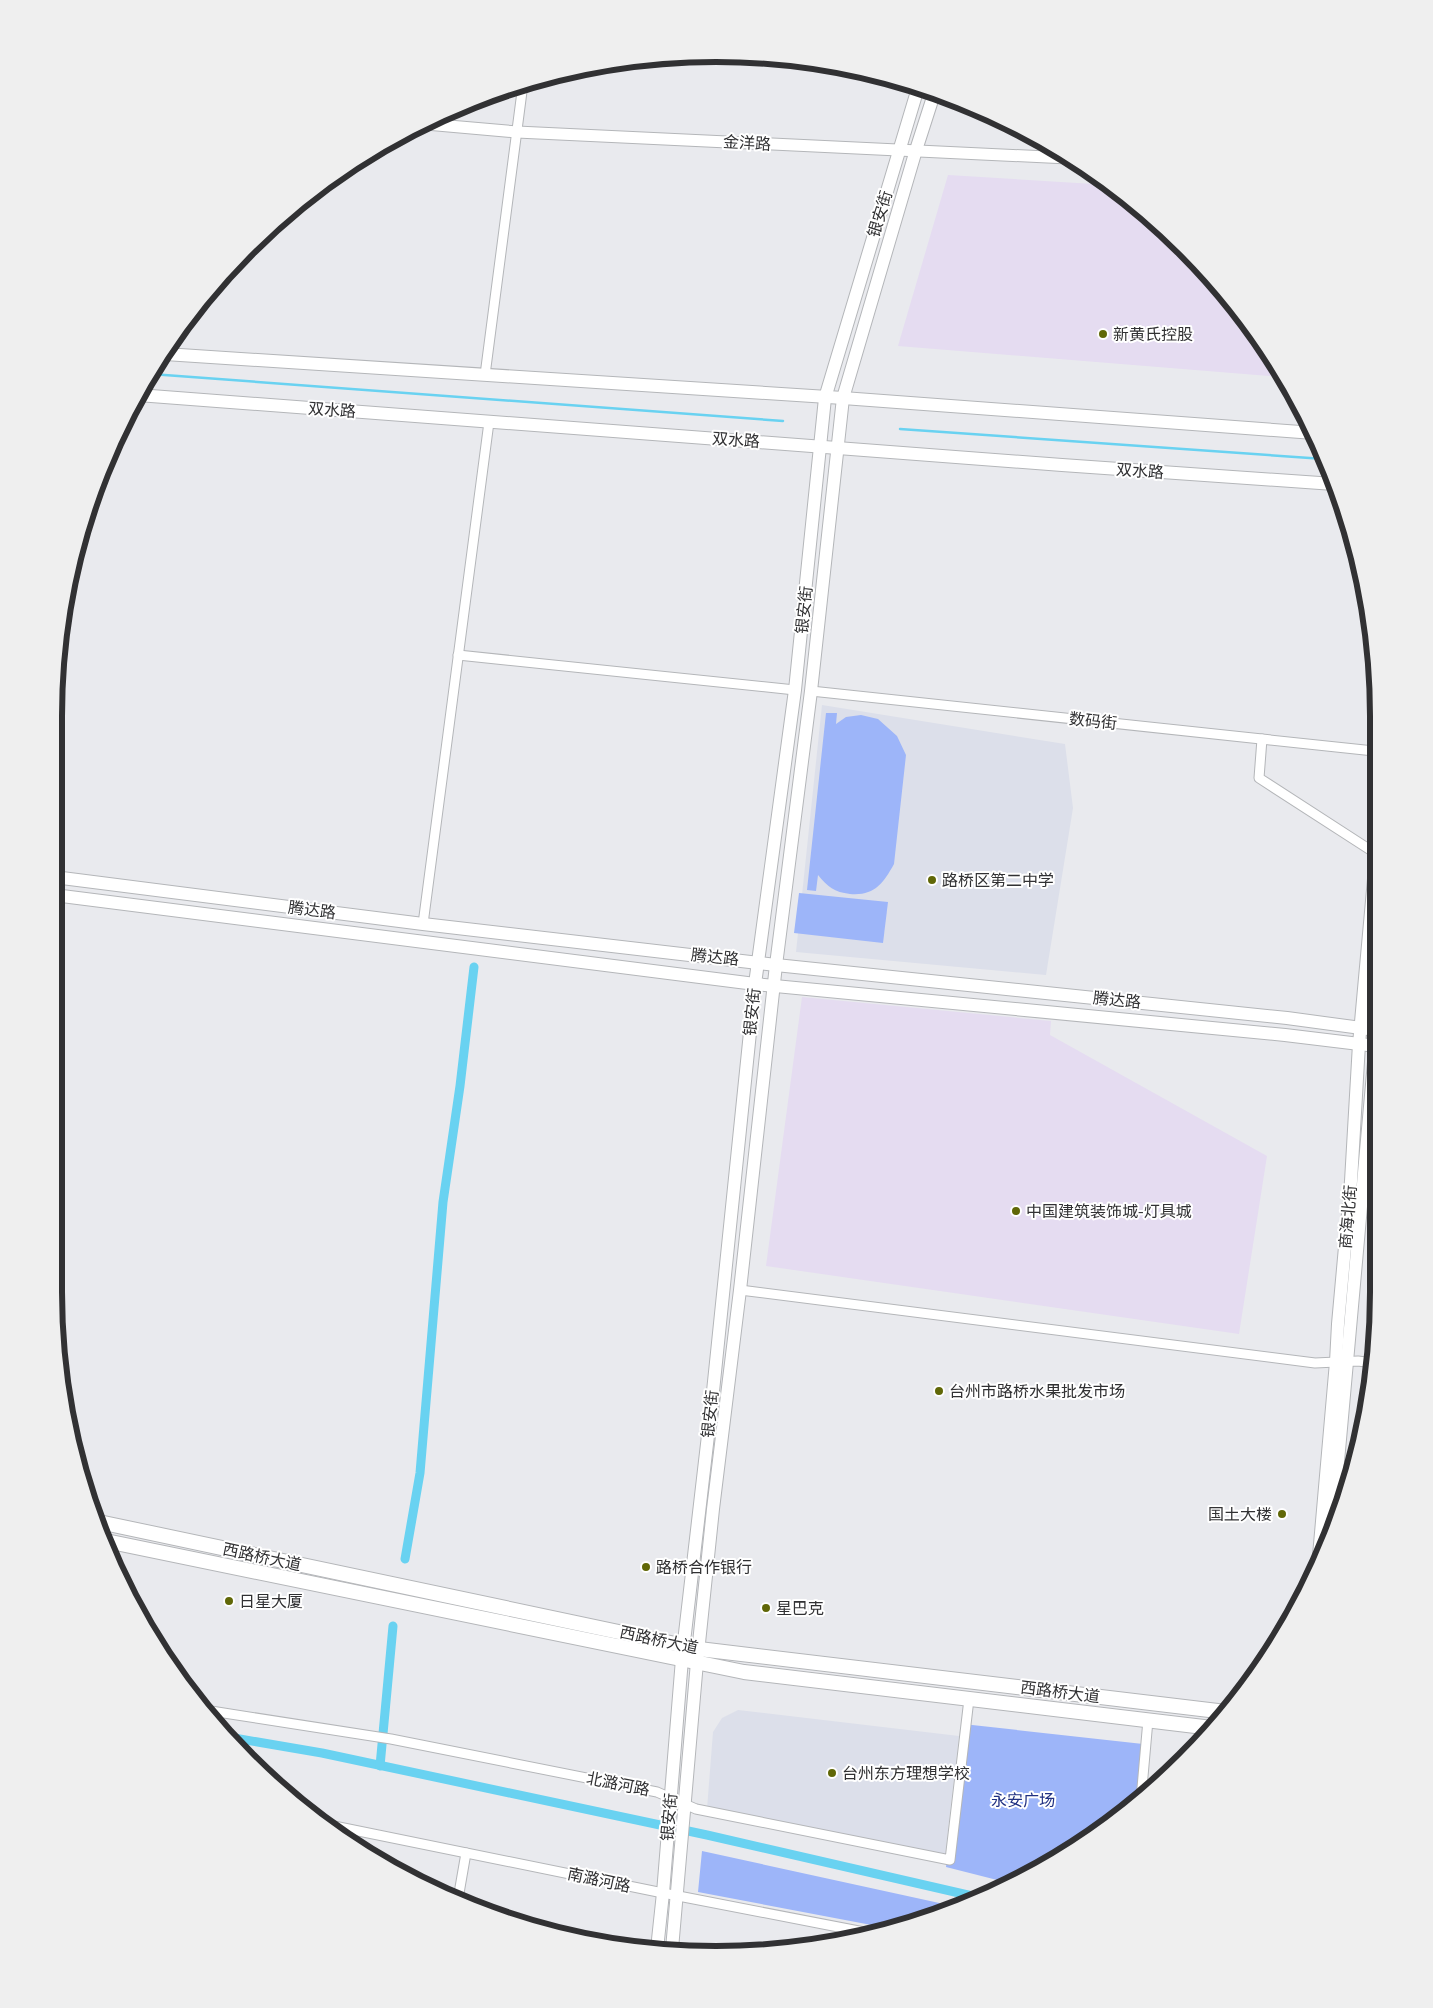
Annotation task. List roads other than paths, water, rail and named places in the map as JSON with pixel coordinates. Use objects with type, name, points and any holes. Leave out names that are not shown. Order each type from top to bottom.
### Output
[{"type":"main road","name":"银安街","points":[[658,1942],[683,1652],[706,1459],[755,984],[795,690],[825,398],[916,94]]},
{"type":"main road","name":"银安街","points":[[672,1944],[712,1509],[740,1290],[773,985],[812,691],[843,398],[932,99]]},
{"type":"main road","points":[[172,354],[843,398],[1305,432]]},
{"type":"main road","name":"双水路","points":[[146,396],[1328,484]]},
{"type":"main road","name":"腾达路","points":[[62,878],[423,924],[776,965],[1267,1016],[1370,1029]]},
{"type":"main road","name":"腾达路","points":[[62,896],[755,984],[1275,1034],[1370,1045]]},
{"type":"main road","name":"商海北街","points":[[1333,1510],[1342,1361],[1338,1324],[1351,1181],[1359,1044],[1370,925]]},
{"type":"main road","name":"商海北街","points":[[1321,1542],[1370,1102]]},
{"type":"main road","name":"西路桥大道","points":[[105,1524],[683,1652],[744,1672],[1204,1727]]},
{"type":"main road","name":"西路桥大道","points":[[112,1542],[683,1652]]},
{"type":"main road","name":"西路桥大道","points":[[698,1656],[1218,1711]]},
{"type":"street","points":[[485,375],[522,92]]},
{"type":"street","name":"金洋路","points":[[438,125],[517,132],[1055,157]]},
{"type":"street","points":[[423,924],[489,422]]},
{"type":"street","points":[[458,655],[795,690]]},
{"type":"street","name":"数码街","points":[[812,691],[1370,751]]},
{"type":"street","points":[[1262,739],[1259,778],[1370,850]]},
{"type":"street","points":[[740,1290],[1315,1363],[1366,1362]]},
{"type":"street","name":"北潞河路","points":[[216,1712],[391,1739],[657,1792],[671,1803],[685,1808],[950,1860],[969,1699]]},
{"type":"street","points":[[1142,1788],[1148,1720]]},
{"type":"street","name":"南潞河路","points":[[343,1828],[855,1930]]},
{"type":"street","points":[[459,1893],[466,1853]]},
{"type":"waterway","points":[[159,375],[783,421]]},
{"type":"waterway","points":[[900,429],[1318,459]]},
{"type":"waterway","points":[[405,1559],[420,1473],[443,1202],[460,1086],[474,967]]},
{"type":"waterway","points":[[380,1766],[393,1626]]},
{"type":"waterway","points":[[240,1739],[322,1753],[707,1835],[969,1895]]},
{"type":"place","name":"新黄氏控股","points":[[1103,334]]},
{"type":"place","name":"路桥区第二中学","points":[[932,880]]},
{"type":"place","name":"中国建筑装饰城-灯具城","points":[[1016,1211]]},
{"type":"place","name":"台州市路桥水果批发市场","points":[[939,1391]]},
{"type":"place","name":"国土大楼","points":[[1282,1514]]},
{"type":"place","name":"路桥合作银行","points":[[646,1567]]},
{"type":"place","name":"日星大厦","points":[[229,1601]]},
{"type":"place","name":"星巴克","points":[[766,1608]]},
{"type":"place","name":"台州东方理想学校","points":[[832,1773]]},
{"type":"park label","name":"永安广场","points":[[1023,1800]]}]
